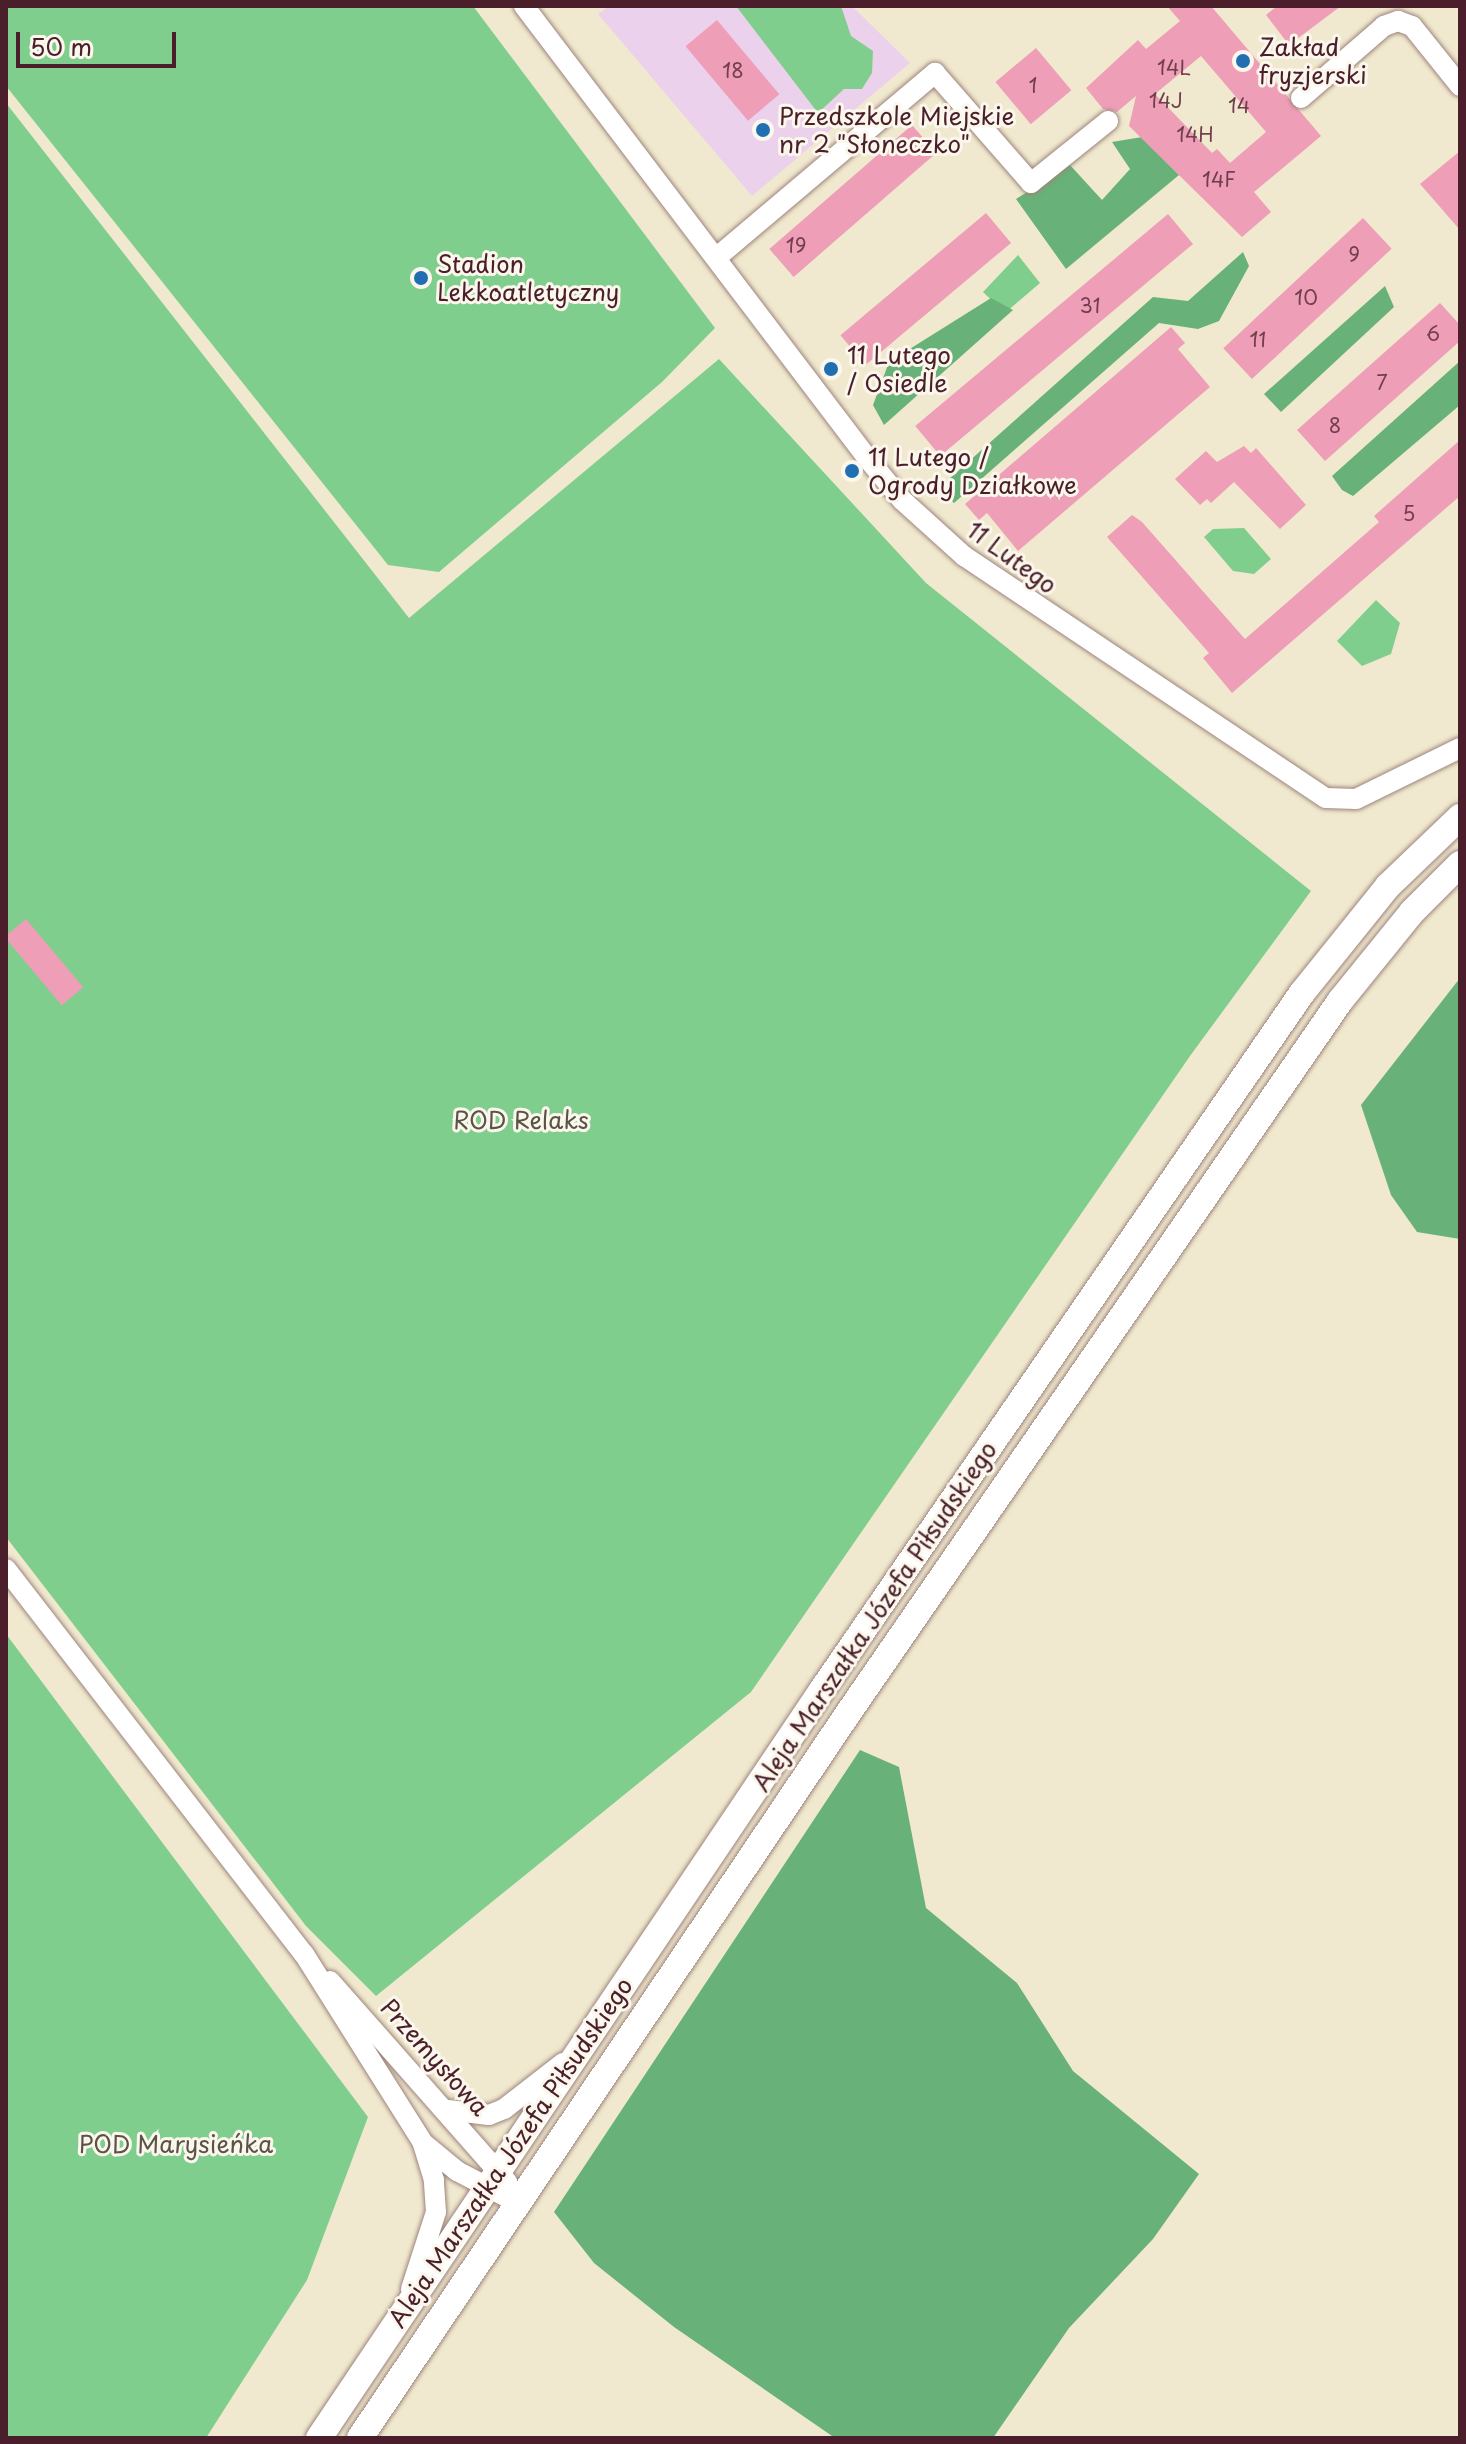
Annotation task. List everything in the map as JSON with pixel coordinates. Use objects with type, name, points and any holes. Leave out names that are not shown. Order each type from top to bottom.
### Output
[{"type":"main road","name":"Aleja Marszałka Józefa Piłsudskiego","points":[[319,2438],[580,2048],[1302,993],[1388,886],[1460,817]]},
{"type":"main road","name":"Aleja Marszałka Józefa Piłsudskiego","points":[[360,2438],[1340,1001],[1412,912],[1460,864]]},
{"type":"street","name":"11 Lutego","points":[[524,6],[868,459],[931,529],[1017,595],[1320,795],[1339,802],[1356,799],[1460,748]]},
{"type":"street","points":[[1301,98],[1384,26],[1398,21],[1412,26],[1460,86]]},
{"type":"street","points":[[716,258],[935,73],[1031,183],[1108,121]]},
{"type":"street","name":"Przemysłowa","points":[[6,1569],[304,1954],[448,2110],[493,2178],[518,2203]]},
{"type":"street","name":"Przemysłowa","points":[[304,1954],[423,2143],[457,2171],[493,2178]]},
{"type":"street","points":[[448,2110],[489,2115],[504,2109],[580,2048]]},
{"type":"street","points":[[403,2309],[436,2212],[423,2143]]},
{"type":"shaded area","name":"Przedszkole Miejskie nr 2 \"Słoneczko\"","points":[[609,6],[852,6],[910,63],[752,196],[598,14]]},
{"type":"green space","name":"Stadion Lekkoatletyczny","points":[[6,6],[473,6],[715,328],[662,382],[439,572],[388,565],[6,86]]},
{"type":"green space","points":[[736,6],[841,6],[851,36],[873,51],[872,73],[862,89],[844,89],[818,113]]},
{"type":"green space","name":"ROD Relaks","points":[[6,103],[409,618],[719,359],[926,583],[1311,891],[1190,1056],[751,1692],[376,1996],[306,1926],[6,1537]]},
{"type":"green space","points":[[1142,137],[1179,175],[1066,269],[1016,199],[1070,165],[1102,200],[1130,169],[1112,142]]},
{"type":"green space","points":[[1243,252],[1249,266],[1219,321],[1198,329],[1159,323],[954,503],[939,488],[1153,297],[1188,301]]},
{"type":"green space","points":[[1018,255],[1040,283],[1005,313],[983,292]]},
{"type":"green space","points":[[1385,286],[1394,307],[1281,412],[1264,394]]},
{"type":"green space","points":[[991,298],[1013,310],[884,425],[873,405],[889,362]]},
{"type":"green space","points":[[1460,361],[1460,405],[1353,496],[1342,490],[1332,476]]},
{"type":"green space","points":[[1244,528],[1271,559],[1254,574],[1233,571],[1204,537],[1213,529]]},
{"type":"green space","points":[[1376,600],[1400,623],[1391,654],[1362,666],[1337,641]]},
{"type":"green space","points":[[1460,978],[1460,1239],[1417,1232],[1391,1195],[1361,1105]]},
{"type":"green space","name":"POD Marysieńka","points":[[6,1634],[368,2117],[307,2280],[206,2438],[6,2438]]},
{"type":"green space","points":[[860,1750],[899,1767],[926,1908],[1017,1983],[1073,2071],[1199,2174],[1153,2239],[1069,2328],[993,2438],[835,2438],[674,2327],[594,2263],[554,2212]]},
{"type":"building","points":[[1167,6],[1211,6],[1321,136],[1254,192],[1271,212],[1242,237],[1129,126],[1136,96],[1117,112],[1103,109],[1086,88],[1138,40],[1146,49],[1180,21]],"holes":[[[1201,56],[1266,132],[1230,163],[1217,149],[1212,153],[1155,94]]]},
{"type":"building","points":[[1277,6],[1341,6],[1289,45],[1266,15]]},
{"type":"building","points":[[717,20],[779,94],[748,121],[686,46]]},
{"type":"building","points":[[1036,48],[1071,90],[1031,124],[995,82]]},
{"type":"building","points":[[912,125],[936,153],[794,277],[769,249]]},
{"type":"building","points":[[1460,151],[1460,230],[1420,184]]},
{"type":"building","points":[[986,213],[1011,243],[866,365],[840,335]]},
{"type":"building","points":[[1168,214],[1193,244],[940,456],[915,426]]},
{"type":"building","points":[[1363,218],[1392,249],[1252,379],[1223,348]]},
{"type":"building","points":[[1440,303],[1460,325],[1460,341],[1325,461],[1297,430]]},
{"type":"building","points":[[1171,327],[1185,343],[1178,349],[1210,387],[1018,551],[987,513],[979,520],[965,504]]},
{"type":"building","points":[[1460,440],[1460,496],[1232,693],[1203,658],[1209,653],[1107,537],[1132,515],[1142,522],[1245,639],[1379,522],[1374,516]]},
{"type":"building","points":[[1244,446],[1251,453],[1256,448],[1306,505],[1280,529],[1234,482],[1211,503],[1207,499],[1200,505],[1175,479],[1206,451],[1217,462]]},
{"type":"building","points":[[26,919],[83,987],[62,1005],[6,939]]},
{"type":"place","name":"Zakład fryzjerski","points":[[1243,61]]},
{"type":"place","name":"Przedszkole Miejskie nr 2 \"Słoneczko\"","points":[[763,130]]},
{"type":"place","name":"Stadion Lekkoatletyczny","points":[[421,278]]},
{"type":"place","name":"11 Lutego / Osiedle","points":[[831,369]]},
{"type":"place","name":"11 Lutego / Ogrody Działkowe","points":[[852,471]]}]
